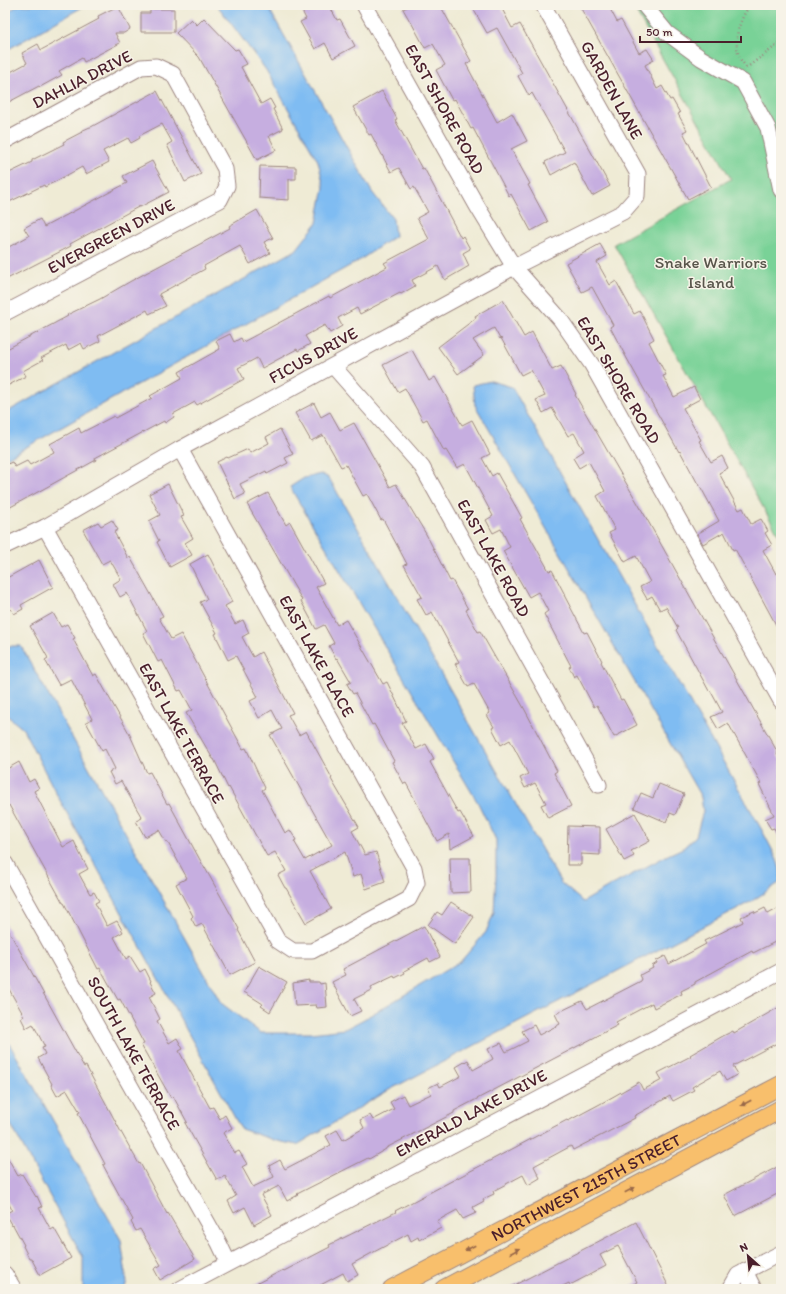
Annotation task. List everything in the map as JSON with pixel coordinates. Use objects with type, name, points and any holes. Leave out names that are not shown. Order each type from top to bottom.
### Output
[{"type":"main road","name":"NORTHWEST 215TH STREET","points":[[392,1289],[781,1085]]},
{"type":"main road","name":"NORTHWEST 215TH STREET","points":[[444,1289],[781,1109]]},
{"type":"street","name":"EAST SHORE ROAD","points":[[364,5],[477,206],[514,267],[560,318],[592,365],[781,701]]},
{"type":"street","name":"GARDEN LANE","points":[[542,5],[638,174],[637,196]]},
{"type":"street","points":[[644,5],[667,33],[702,58],[743,82],[768,128],[781,190]]},
{"type":"street","name":"DAHLIA DRIVE","points":[[5,141],[141,67],[156,66],[173,74],[225,169],[227,186]]},
{"type":"street","name":"EVERGREEN DRIVE","points":[[5,313],[220,200],[227,186]]},
{"type":"street","name":"FICUS DRIVE","points":[[5,546],[45,527],[180,449],[514,267],[623,212],[637,196]]},
{"type":"street","name":"EAST LAKE ROAD","points":[[333,366],[422,468],[599,785]]},
{"type":"street","name":"EAST LAKE PLACE","points":[[180,449],[414,868],[417,882],[409,899],[312,951],[293,952]]},
{"type":"street","name":"EAST LAKE TERRACE","points":[[45,527],[278,941],[293,952]]},
{"type":"street","name":"SOUTH LAKE TERRACE","points":[[5,863],[219,1243],[228,1262]]},
{"type":"street","name":"EMERALD LAKE DRIVE","points":[[180,1289],[228,1262],[781,971]]},
{"type":"street","points":[[730,1289],[738,1275],[781,1253]]},
{"type":"street","points":[[745,1271],[754,1289]]},
{"type":"street","points":[[5,1274],[14,1289]]},
{"type":"path","points":[[746,68],[776,46],[781,40]]},
{"type":"green space","name":"Snake Warriors Island","points":[[632,5],[781,5],[781,539],[614,244],[731,179]]},
{"type":"water","points":[[19,5],[86,5],[5,51],[5,13]]},
{"type":"water","points":[[217,5],[267,5],[372,192],[393,219],[395,236],[360,260],[5,459],[5,413],[296,250],[317,223],[324,187],[318,161],[266,70]]},
{"type":"water","points":[[491,381],[512,387],[763,832],[779,865],[781,878],[779,883],[752,901],[389,1090],[297,1145],[277,1141],[241,1129],[57,795],[23,729],[5,714],[5,646],[21,646],[221,1003],[261,1033],[311,1033],[345,1029],[461,961],[486,932],[494,912],[496,840],[478,803],[290,487],[304,478],[321,474],[329,478],[561,883],[583,902],[683,848],[696,836],[703,811],[701,797],[475,405],[473,385]]},
{"type":"water","points":[[5,1036],[121,1240],[127,1282],[124,1289],[83,1289],[83,1257],[5,1114]]},
{"type":"building","points":[[299,5],[329,5],[337,20],[340,19],[355,46],[333,58],[325,43],[315,49],[300,22],[306,19]]},
{"type":"building","points":[[411,5],[440,5],[471,61],[466,64],[497,122],[512,113],[527,141],[511,149],[548,222],[531,231],[511,194],[509,196],[473,128],[471,129],[455,99],[452,100],[436,70],[445,65],[433,44],[425,48],[403,9]]},
{"type":"building","points":[[471,5],[500,5],[512,28],[520,24],[610,186],[592,196],[574,162],[551,175],[545,162],[565,152],[532,93],[529,96],[518,76],[522,73],[497,28],[487,33]]},
{"type":"building","points":[[579,5],[608,5],[617,22],[621,20],[639,53],[647,49],[654,60],[645,65],[657,89],[662,86],[680,113],[678,114],[687,130],[683,132],[711,187],[688,199]]},
{"type":"building","points":[[118,6],[130,29],[124,33],[115,33],[120,43],[84,62],[82,58],[59,71],[62,75],[5,104],[5,75],[27,63],[22,53],[38,44],[41,50],[99,19],[98,16]]},
{"type":"building","points":[[150,9],[174,9],[174,32],[141,32],[141,13],[150,13]]},
{"type":"building","points":[[204,18],[235,50],[238,49],[247,64],[241,67],[261,104],[270,99],[275,108],[273,109],[283,129],[269,136],[276,150],[257,160],[199,57],[176,33],[191,19],[197,25]]},
{"type":"building","points":[[157,91],[201,174],[185,182],[167,145],[172,142],[162,124],[139,136],[140,138],[131,143],[128,138],[103,151],[109,162],[86,174],[82,167],[45,187],[44,185],[5,204],[5,175],[64,144],[63,142],[82,132],[81,131]]},
{"type":"building","points":[[382,91],[397,119],[395,120],[422,169],[424,168],[461,238],[463,236],[470,249],[463,253],[469,266],[445,280],[438,266],[412,280],[415,286],[401,294],[400,293],[360,314],[357,308],[338,318],[342,326],[330,333],[325,325],[305,336],[310,344],[298,351],[297,349],[262,368],[257,358],[238,368],[244,379],[197,405],[195,402],[173,414],[174,417],[165,423],[164,421],[95,458],[96,460],[5,510],[5,465],[12,462],[15,467],[27,461],[30,465],[54,452],[50,444],[79,428],[81,433],[114,416],[115,418],[152,398],[150,396],[182,378],[179,372],[220,349],[216,341],[230,334],[234,342],[241,338],[243,342],[387,267],[384,263],[429,239],[417,218],[428,212],[414,187],[411,189],[399,168],[391,172],[371,134],[369,135],[353,107]]},
{"type":"building","points":[[152,161],[169,192],[140,206],[70,244],[71,246],[5,280],[5,249],[29,236],[24,228],[40,219],[44,227],[127,183],[123,176]]},
{"type":"building","points":[[260,166],[296,167],[296,179],[289,179],[289,200],[259,198]]},
{"type":"building","points":[[257,210],[273,238],[264,242],[270,253],[250,264],[240,246],[204,266],[205,269],[159,294],[166,306],[149,314],[147,310],[98,336],[100,341],[84,349],[81,343],[68,350],[66,345],[41,358],[43,360],[23,371],[26,376],[5,387],[5,350],[68,316],[67,315],[100,299],[230,228],[229,226]]},
{"type":"building","points":[[600,244],[607,256],[597,262],[610,285],[616,281],[634,314],[640,311],[654,339],[649,342],[666,375],[663,376],[674,397],[694,387],[700,399],[683,408],[701,440],[699,441],[711,462],[722,456],[728,468],[719,473],[739,510],[743,508],[751,524],[761,519],[768,531],[765,533],[772,545],[763,550],[776,574],[781,571],[781,634],[735,549],[733,550],[724,532],[703,544],[697,534],[719,521],[625,355],[610,327],[613,325],[592,287],[582,292],[566,263]]},
{"type":"building","points":[[503,300],[524,337],[532,332],[552,370],[561,366],[576,394],[575,395],[644,514],[778,753],[777,754],[781,761],[781,841],[774,828],[771,829],[765,819],[774,815],[759,784],[761,783],[728,723],[718,729],[711,717],[722,712],[676,630],[678,628],[666,607],[660,610],[652,596],[647,599],[640,587],[650,582],[636,556],[625,562],[609,533],[615,530],[597,496],[605,491],[589,462],[579,468],[573,458],[584,451],[574,433],[568,436],[552,408],[543,413],[536,400],[545,396],[531,370],[521,375],[494,328],[473,340],[484,355],[458,374],[438,347],[476,318],[475,316]]},
{"type":"building","points":[[412,350],[429,381],[435,377],[462,425],[472,420],[490,454],[482,458],[492,476],[497,473],[522,518],[520,519],[549,571],[552,570],[584,633],[587,632],[621,700],[623,699],[637,725],[614,737],[597,705],[594,707],[577,675],[574,677],[569,667],[571,666],[544,614],[548,611],[538,592],[529,597],[503,551],[510,547],[501,529],[493,533],[486,520],[493,516],[465,464],[457,468],[446,450],[444,451],[427,419],[423,421],[405,388],[398,392],[383,365]]},
{"type":"building","points":[[314,403],[321,417],[330,412],[340,430],[354,423],[390,487],[396,484],[426,534],[450,581],[452,580],[468,609],[466,610],[478,632],[480,631],[525,710],[557,771],[554,773],[571,806],[548,818],[541,805],[546,803],[535,783],[525,788],[520,778],[528,774],[510,740],[501,745],[492,728],[494,727],[487,715],[490,713],[474,684],[468,687],[455,664],[459,662],[432,612],[426,615],[417,599],[422,597],[404,565],[407,564],[383,519],[381,520],[367,494],[363,496],[346,465],[341,467],[323,435],[311,441],[295,413]]},
{"type":"building","points":[[280,429],[293,454],[285,458],[288,463],[267,474],[266,471],[240,484],[245,494],[235,499],[217,462],[248,449],[250,453],[269,443],[266,437]]},
{"type":"building","points":[[168,484],[184,516],[181,517],[193,538],[185,543],[192,555],[170,567],[157,542],[159,541],[149,521],[160,515],[149,494]]},
{"type":"building","points":[[268,493],[286,525],[290,522],[324,583],[316,587],[337,625],[346,620],[383,684],[387,682],[406,721],[402,723],[416,749],[426,744],[434,759],[430,762],[458,813],[460,812],[474,836],[450,849],[449,834],[437,841],[406,783],[404,784],[392,762],[394,761],[374,724],[372,725],[355,693],[353,694],[347,684],[351,682],[329,646],[334,643],[324,625],[316,629],[301,601],[302,600],[247,504]]},
{"type":"building","points":[[112,520],[118,530],[114,532],[128,558],[130,557],[163,616],[159,618],[171,639],[181,634],[243,749],[246,748],[265,788],[262,790],[285,833],[290,830],[296,840],[294,841],[305,860],[332,845],[270,735],[282,729],[272,710],[259,718],[250,701],[258,697],[236,656],[228,660],[215,634],[217,633],[200,602],[207,599],[190,564],[208,554],[232,602],[225,606],[235,624],[243,620],[249,633],[242,637],[253,657],[261,652],[293,713],[288,715],[299,735],[306,731],[332,778],[331,779],[359,827],[352,831],[365,855],[376,852],[385,882],[366,889],[361,874],[353,877],[345,852],[310,871],[331,909],[306,923],[278,875],[286,871],[275,852],[267,856],[229,787],[228,788],[214,759],[186,713],[192,710],[181,690],[178,691],[162,660],[158,662],[143,633],[147,631],[127,593],[120,597],[113,584],[121,579],[110,560],[102,564],[83,530],[98,522],[101,526]]},
{"type":"building","points":[[39,560],[53,587],[21,605],[23,609],[14,614],[11,609],[5,613],[5,579]]},
{"type":"building","points":[[53,613],[61,627],[67,624],[75,638],[73,639],[93,676],[96,674],[130,735],[147,773],[150,772],[167,804],[169,803],[239,929],[238,930],[255,962],[230,975],[202,924],[196,927],[191,918],[193,916],[176,884],[187,878],[167,841],[166,842],[159,830],[145,837],[136,821],[142,818],[121,781],[115,784],[109,772],[115,769],[105,749],[102,751],[86,722],[92,719],[71,679],[59,685],[45,660],[48,658],[30,626]]},
{"type":"building","points":[[19,762],[29,782],[34,779],[39,788],[34,791],[63,847],[74,841],[88,869],[79,874],[90,894],[94,892],[99,901],[95,903],[107,926],[117,921],[123,932],[114,937],[126,959],[130,956],[140,972],[145,969],[156,993],[149,997],[160,1019],[157,1021],[169,1043],[177,1038],[183,1049],[179,1051],[210,1108],[213,1107],[220,1119],[225,1115],[232,1128],[223,1133],[235,1153],[239,1151],[247,1164],[242,1167],[253,1187],[274,1177],[269,1166],[280,1160],[285,1169],[331,1145],[326,1136],[337,1130],[343,1140],[364,1128],[360,1120],[370,1115],[373,1120],[394,1109],[390,1102],[403,1095],[408,1105],[431,1094],[428,1088],[438,1083],[440,1087],[461,1076],[456,1067],[468,1060],[473,1070],[493,1059],[488,1049],[501,1043],[506,1052],[528,1041],[522,1031],[534,1025],[539,1035],[560,1024],[555,1014],[582,1001],[587,1009],[641,981],[642,979],[640,975],[653,968],[652,966],[657,963],[656,961],[665,956],[669,964],[706,944],[704,941],[743,922],[741,917],[765,908],[768,914],[781,907],[781,939],[753,953],[752,951],[695,982],[695,984],[681,991],[682,994],[654,1008],[652,1003],[616,1022],[618,1025],[454,1111],[454,1113],[386,1148],[369,1159],[368,1158],[297,1194],[298,1195],[287,1201],[279,1186],[261,1195],[272,1215],[254,1225],[245,1207],[234,1213],[228,1201],[236,1196],[225,1176],[217,1180],[185,1123],[187,1122],[173,1096],[171,1098],[141,1045],[144,1044],[120,999],[118,1000],[100,968],[98,969],[64,903],[9,805],[5,807],[5,770]]},
{"type":"building","points":[[659,784],[684,794],[675,815],[670,813],[666,822],[634,808],[641,793],[653,798]]},
{"type":"building","points":[[635,813],[650,841],[631,851],[634,856],[624,861],[606,829]]},
{"type":"building","points":[[568,826],[600,827],[600,855],[581,854],[581,865],[567,865]]},
{"type":"building","points":[[450,858],[470,858],[471,892],[451,893]]},
{"type":"building","points":[[451,902],[474,917],[455,944],[428,925],[437,912],[442,915]]},
{"type":"building","points":[[5,924],[84,1067],[86,1066],[167,1214],[168,1213],[195,1259],[160,1280],[154,1269],[161,1265],[140,1229],[136,1231],[131,1222],[133,1220],[103,1165],[105,1164],[78,1113],[80,1112],[67,1090],[57,1096],[38,1058],[45,1054],[42,1048],[45,1047],[33,1024],[26,1028],[21,1018],[24,1016],[5,982]]},
{"type":"building","points":[[424,926],[440,957],[430,962],[428,958],[404,971],[405,973],[395,978],[394,976],[371,987],[372,990],[354,999],[361,1011],[350,1016],[332,982],[346,975],[343,969]]},
{"type":"building","points":[[259,966],[287,982],[270,1012],[261,1006],[263,1004],[244,992]]},
{"type":"building","points":[[309,980],[309,982],[319,982],[320,984],[325,983],[327,1007],[317,1008],[316,1005],[295,1006],[293,983]]},
{"type":"building","points":[[781,1006],[781,1041],[733,1066],[738,1074],[726,1081],[720,1071],[692,1087],[694,1090],[673,1101],[670,1096],[634,1116],[635,1118],[573,1150],[571,1146],[534,1166],[540,1178],[528,1185],[523,1175],[493,1191],[494,1194],[483,1199],[484,1201],[473,1207],[476,1213],[463,1219],[457,1210],[437,1221],[441,1228],[419,1240],[418,1237],[411,1241],[408,1234],[352,1264],[358,1275],[347,1281],[343,1273],[313,1289],[246,1289],[330,1247],[329,1245],[396,1212],[395,1211],[567,1120],[568,1121],[639,1082],[643,1090],[662,1080],[658,1073],[691,1056],[690,1055],[723,1036],[733,1031],[734,1033]]},
{"type":"building","points":[[5,1153],[18,1176],[22,1174],[36,1197],[37,1196],[42,1207],[39,1208],[51,1230],[54,1228],[71,1258],[40,1275],[31,1258],[29,1258],[13,1225],[12,1226],[5,1214],[12,1210],[5,1196]]},
{"type":"building","points":[[781,1165],[781,1192],[735,1216],[724,1195]]},
{"type":"building","points":[[636,1222],[670,1289],[625,1289],[637,1282],[618,1246],[600,1255],[606,1266],[570,1285],[569,1283],[557,1289],[507,1289]]}]
